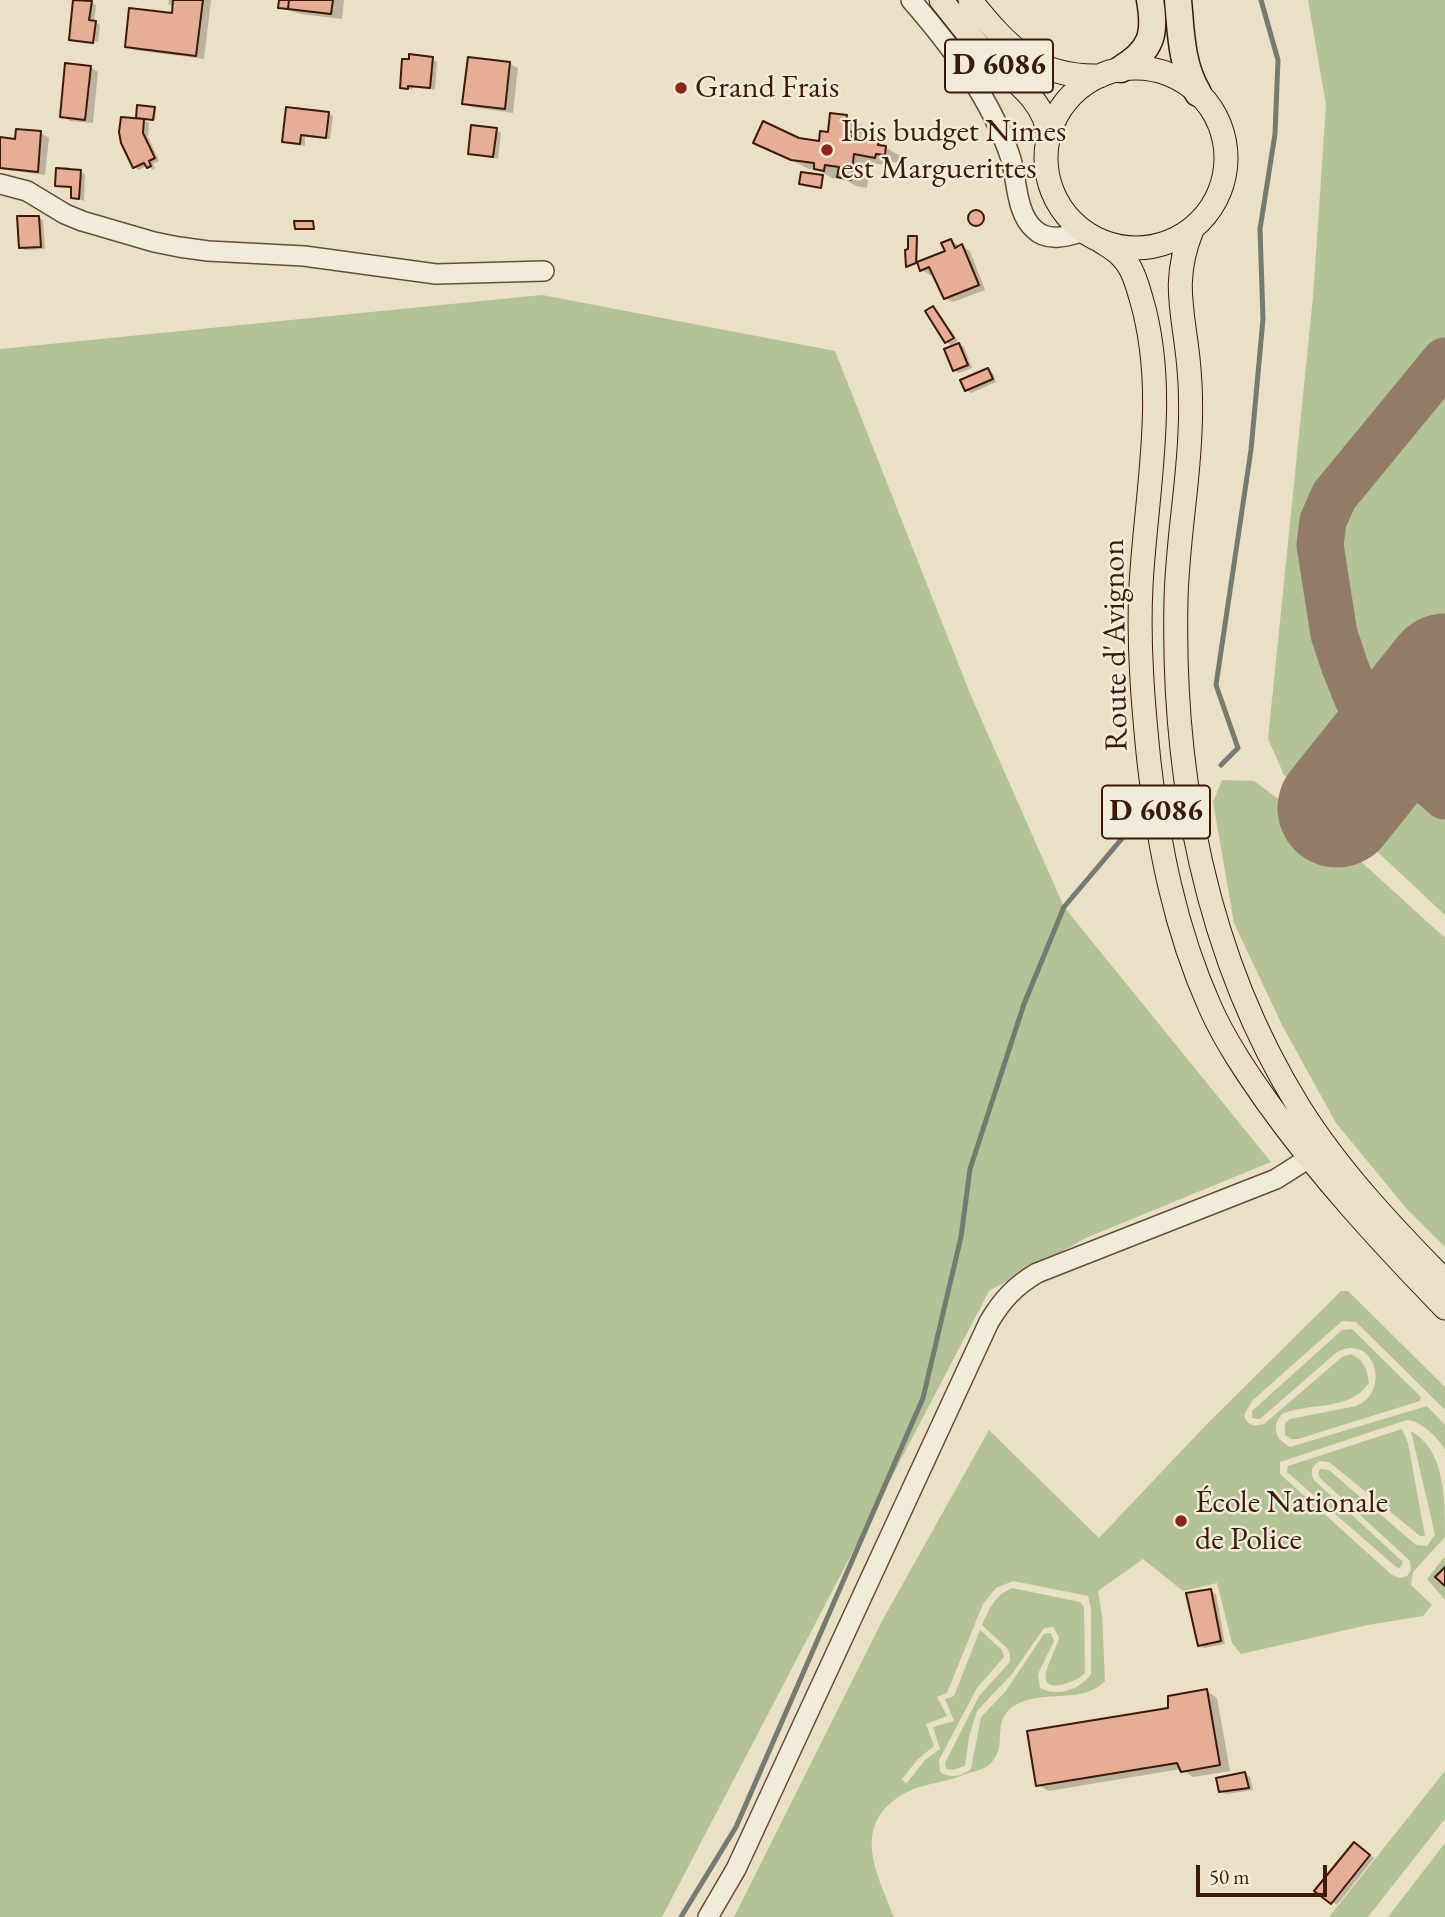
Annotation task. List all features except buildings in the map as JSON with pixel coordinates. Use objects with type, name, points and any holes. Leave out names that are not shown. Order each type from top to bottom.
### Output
[{"type":"highway","points":[[1111,73],[1140,56],[1153,33],[1150,0]]},
{"type":"highway","points":[[1178,0],[1185,65],[1189,79],[1198,93]]},
{"type":"main road","name":"D 6086","points":[[941,0],[982,50],[1039,105],[1049,136]]},
{"type":"main road","name":"D 6086","points":[[970,0],[1001,37],[1044,67],[1076,76],[1111,73]]},
{"type":"main road","points":[[1154,70],[1185,83],[1198,93],[1214,113],[1224,137],[1226,163],[1221,188],[1210,211],[1192,230],[1171,242],[1149,248],[1125,248],[1094,237],[1063,211],[1051,188],[1046,164],[1049,136],[1056,117],[1068,100],[1083,86],[1111,73],[1154,70]]},
{"type":"main road","name":"Route d'Avignon","points":[[1192,230],[1181,265],[1179,285],[1189,368],[1191,425],[1177,576],[1176,618],[1183,751],[1199,857],[1227,961],[1249,1015],[1300,1110],[1341,1165],[1390,1223],[1445,1281]]},
{"type":"main road","name":"Route d'Avignon","points":[[1094,237],[1122,256],[1138,286],[1149,330],[1155,421],[1140,589],[1141,650],[1150,765],[1169,889],[1178,926],[1211,1010],[1258,1089],[1309,1158],[1394,1256],[1445,1308]]},
{"type":"street","points":[[911,0],[972,79],[998,124],[1013,165],[1023,214],[1031,227],[1044,235],[1054,237],[1094,237]]},
{"type":"street","points":[[0,184],[27,191],[82,221],[178,247],[304,256],[436,274],[544,271]]},
{"type":"street","points":[[708,1917],[736,1869],[1001,1301],[1019,1283],[1037,1273],[1276,1179],[1309,1158]]},
{"type":"green space","points":[[1308,0],[1445,0],[1445,915],[1383,857],[1284,775],[1268,739],[1313,297],[1326,105]]},
{"type":"green space","points":[[542,295],[835,351],[971,696],[1064,907],[1271,1162],[1088,1237],[989,1291],[662,1917],[0,1917],[0,349]]},
{"type":"green space","points":[[1222,780],[1254,781],[1356,857],[1445,938],[1445,1247],[1406,1208],[1336,1123],[1282,1025],[1234,923],[1213,802]]},
{"type":"green space","points":[[1341,1291],[1348,1291],[1445,1387],[1445,1410],[1356,1322],[1342,1321],[1252,1401],[1244,1415],[1251,1425],[1264,1424],[1342,1357],[1351,1354],[1364,1366],[1369,1383],[1350,1399],[1340,1403],[1282,1414],[1276,1424],[1276,1432],[1285,1444],[1290,1447],[1427,1406],[1445,1425],[1445,1450],[1429,1431],[1418,1423],[1407,1420],[1280,1462],[1280,1474],[1392,1575],[1400,1578],[1407,1576],[1411,1570],[1410,1561],[1320,1478],[1318,1473],[1320,1469],[1329,1470],[1416,1545],[1427,1546],[1435,1535],[1411,1431],[1422,1439],[1431,1450],[1441,1476],[1445,1537],[1413,1572],[1411,1585],[1432,1605],[1423,1616],[1368,1625],[1241,1654],[1232,1643],[1217,1583],[1183,1591],[1143,1559],[1098,1591],[1102,1615],[1105,1681],[1088,1692],[1034,1698],[1012,1707],[1002,1722],[997,1754],[989,1765],[956,1778],[907,1792],[889,1804],[878,1818],[872,1849],[880,1882],[894,1917],[734,1917],[882,1621],[989,1430],[1099,1538],[1206,1425]],"holes":[[[1013,1581],[1088,1596],[1091,1609],[1091,1674],[1086,1680],[1075,1688],[1061,1692],[1040,1688],[1038,1674],[1054,1641],[1051,1633],[1044,1634],[1005,1692],[981,1717],[971,1769],[956,1776],[944,1774],[940,1772],[939,1760],[977,1688],[1004,1657],[1002,1650],[980,1630],[954,1696],[945,1699],[954,1721],[933,1727],[940,1749],[925,1760],[906,1784],[902,1779],[918,1759],[934,1746],[926,1724],[947,1716],[937,1697],[947,1693],[983,1604],[996,1588]]]},
{"type":"green space","points":[[1352,1329],[1421,1397],[1420,1401],[1298,1439],[1285,1435],[1285,1423],[1290,1419],[1356,1406],[1367,1399],[1374,1388],[1374,1366],[1369,1356],[1350,1348],[1337,1352],[1260,1419],[1252,1418],[1252,1411],[1342,1330]]},
{"type":"green space","points":[[1402,1429],[1408,1443],[1425,1536],[1420,1536],[1329,1462],[1319,1461],[1312,1472],[1314,1480],[1403,1562],[1400,1568],[1287,1472],[1288,1466]]},
{"type":"green space","points":[[1445,1556],[1445,1600],[1427,1579]]},
{"type":"green space","points":[[1012,1588],[1080,1602],[1084,1607],[1085,1673],[1060,1685],[1051,1685],[1047,1681],[1046,1675],[1059,1637],[1053,1627],[1044,1628],[1012,1674],[977,1711],[969,1737],[965,1766],[946,1769],[945,1763],[979,1696],[1010,1662],[1008,1649],[982,1625],[997,1599]]},
{"type":"green space","points":[[1445,1771],[1445,1819],[1368,1917],[1329,1917]]},
{"type":"green space","points":[[1445,1843],[1445,1917],[1388,1917]]},
{"type":"waterway","points":[[1221,765],[1238,748],[1216,685],[1251,450],[1263,319],[1260,229],[1275,134],[1278,60],[1261,0]]},
{"type":"waterway","points":[[681,1917],[736,1827],[923,1398],[961,1237],[970,1169],[1024,1004],[1064,907],[1125,835]]},
{"type":"taxiway","points":[[1445,361],[1334,496],[1323,521],[1320,545],[1334,634],[1358,699],[1388,745],[1445,796]]},
{"type":"runway","points":[[1337,808],[1445,673]]},
{"type":"place","name":"Grand Frais","points":[[681,88]]},
{"type":"place","name":"Ibis budget Nimes est Marguerittes","points":[[827,150]]},
{"type":"place","name":"École Nationale de Police","points":[[1181,1521]]}]
